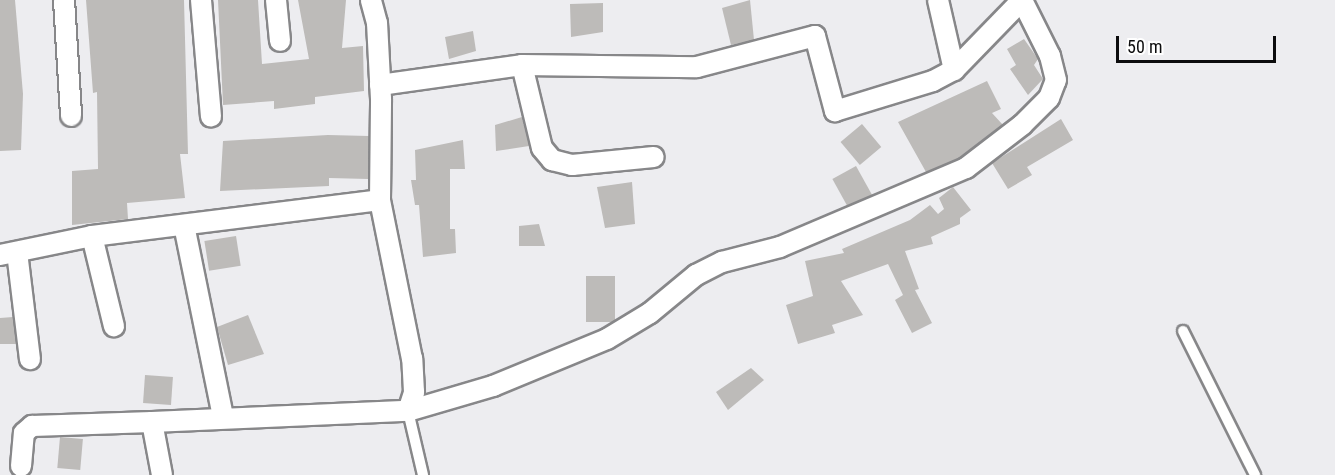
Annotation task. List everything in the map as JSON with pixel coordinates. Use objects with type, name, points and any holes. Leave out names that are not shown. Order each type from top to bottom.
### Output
[{"type":"street","points":[[64,0],[71,116]]},
{"type":"street","points":[[201,0],[211,117]]},
{"type":"street","points":[[276,0],[280,42]]},
{"type":"street","points":[[370,0],[377,23],[380,85],[380,200],[412,359],[414,392],[408,411]]},
{"type":"street","points":[[938,0],[954,70]]},
{"type":"street","points":[[21,466],[24,433],[32,426],[408,411],[493,386],[607,339],[650,313],[696,275],[722,262],[780,247],[966,168],[1022,125],[1049,98],[1056,80],[1050,56],[1022,0],[954,70],[933,81],[835,111],[814,36],[697,67],[522,65],[380,85]]},
{"type":"street","points":[[522,65],[542,148],[552,160],[572,165],[654,157]]},
{"type":"street","points":[[30,359],[8,253],[92,236],[380,200]]},
{"type":"street","points":[[184,225],[223,417]]},
{"type":"street","points":[[92,236],[114,326]]},
{"type":"street","points":[[152,422],[162,475]]},
{"type":"lane","points":[[1183,331],[1256,475]]},
{"type":"lane","points":[[408,411],[423,475]]},
{"type":"building","points":[[0,0],[15,0],[23,94],[21,150],[0,151]]},
{"type":"building","points":[[86,0],[184,0],[188,154],[180,154],[185,198],[127,203],[128,219],[72,225],[72,171],[98,169],[97,92],[93,93]]},
{"type":"building","points":[[218,0],[258,0],[262,64],[309,59],[298,0],[346,0],[342,48],[363,46],[364,91],[315,97],[315,104],[274,109],[274,101],[223,105]]},
{"type":"building","points":[[750,0],[754,40],[731,45],[722,8]]},
{"type":"building","points":[[603,3],[603,32],[571,37],[570,4]]},
{"type":"building","points":[[473,31],[476,51],[449,59],[445,37]]},
{"type":"building","points":[[1024,39],[1038,59],[1034,65],[1043,79],[1028,95],[1010,69],[1016,65],[1007,49]]},
{"type":"building","points":[[987,81],[1001,109],[992,113],[1003,125],[960,158],[926,172],[898,122]]},
{"type":"building","points":[[522,117],[529,146],[496,151],[495,125]]},
{"type":"building","points":[[1061,119],[1073,140],[1027,167],[1032,175],[1008,189],[992,163]]},
{"type":"building","points":[[862,124],[881,147],[860,165],[841,142]]},
{"type":"building","points":[[328,135],[369,136],[368,179],[329,178],[329,186],[220,191],[223,141]]},
{"type":"building","points":[[463,140],[465,169],[450,169],[450,229],[455,229],[456,253],[423,257],[419,205],[415,205],[411,180],[416,180],[415,150]]},
{"type":"building","points":[[856,166],[872,195],[848,208],[832,179]]},
{"type":"building","points":[[632,182],[635,224],[605,228],[597,187]]},
{"type":"building","points":[[953,187],[971,210],[960,218],[960,224],[931,237],[933,244],[905,251],[919,289],[915,290],[932,323],[912,333],[895,300],[903,295],[888,264],[841,281],[863,315],[832,325],[835,333],[798,344],[786,305],[813,296],[805,261],[844,253],[842,249],[910,220],[930,205],[938,214],[944,209],[939,198]]},
{"type":"building","points":[[539,224],[545,246],[519,246],[519,226]]},
{"type":"building","points":[[236,236],[241,266],[209,271],[204,241]]},
{"type":"building","points":[[586,276],[615,276],[615,322],[586,322]]},
{"type":"building","points":[[248,315],[264,354],[228,365],[217,327]]},
{"type":"building","points":[[13,317],[16,344],[0,344],[0,318]]},
{"type":"building","points":[[751,368],[764,380],[728,410],[716,392]]},
{"type":"building","points":[[145,375],[173,377],[171,405],[143,403]]},
{"type":"building","points":[[60,437],[83,439],[80,470],[57,468]]}]
